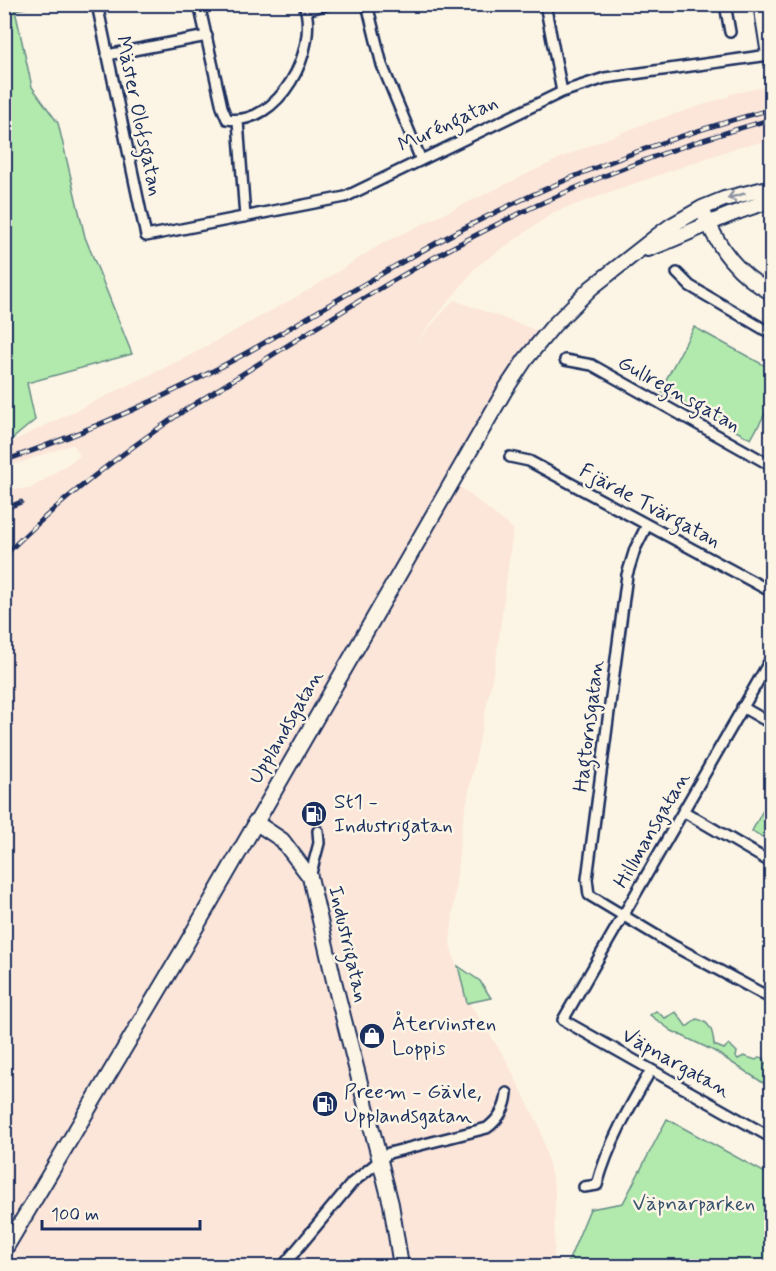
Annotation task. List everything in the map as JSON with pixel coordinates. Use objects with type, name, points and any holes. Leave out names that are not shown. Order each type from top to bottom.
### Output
[{"type":"main road","points":[[761,4],[771,54]]},
{"type":"main road","name":"Upplandsgatan","points":[[4,1251],[184,948],[505,390],[525,360],[553,326],[591,288],[672,225],[724,199],[771,187]]},
{"type":"main road","name":"Upplandsgatan","points":[[637,252],[708,222],[771,201]]},
{"type":"main road","points":[[702,208],[723,251],[736,267],[771,293]]},
{"type":"main road","name":"Industrigatan","points":[[255,822],[282,840],[310,877],[391,1204],[401,1266]]},
{"type":"street","name":"Mäster Olofsgatan","points":[[97,4],[146,236]]},
{"type":"street","points":[[199,4],[222,107],[227,119],[238,121],[257,116],[287,88],[301,64],[307,30],[305,7],[329,4]]},
{"type":"street","points":[[367,4],[385,74],[421,160]]},
{"type":"street","points":[[545,4],[562,92]]},
{"type":"street","points":[[725,4],[730,32]]},
{"type":"street","points":[[107,55],[207,36]]},
{"type":"street","name":"Muréngatan","points":[[146,236],[345,197],[562,92],[604,78],[771,54]]},
{"type":"street","points":[[238,121],[245,217]]},
{"type":"street","points":[[677,273],[690,286],[771,334]]},
{"type":"street","name":"Gullregnsgatan","points":[[565,360],[592,365],[771,466]]},
{"type":"street","name":"Fjärde Tvärgatan","points":[[510,457],[529,461],[771,592]]},
{"type":"street","name":"Hagtornsgatan","points":[[624,915],[589,895],[587,879],[627,575],[635,549],[647,525]]},
{"type":"street","name":"Hillmansgatan","points":[[563,1020],[771,657]]},
{"type":"street","points":[[742,707],[771,724]]},
{"type":"street","points":[[683,811],[771,863]]},
{"type":"street","name":"Industrigatan","points":[[310,877],[319,843],[318,831]]},
{"type":"street","points":[[624,915],[674,946],[771,999]]},
{"type":"street","name":"Väpnargatan","points":[[563,1020],[771,1138]]},
{"type":"street","points":[[584,1187],[597,1185],[600,1170],[618,1131],[651,1070]]},
{"type":"street","points":[[283,1266],[352,1183],[389,1153],[487,1128],[495,1122],[504,1108],[507,1093]]},
{"type":"shaded area","points":[[771,86],[771,141],[741,146],[554,212],[476,267],[412,347],[454,300],[538,331],[500,385],[449,478],[513,529],[496,659],[461,830],[450,944],[465,996],[506,1060],[540,1128],[555,1190],[554,1266],[4,1266],[5,489],[30,489],[80,456],[73,444],[5,468],[5,445],[187,357],[309,290],[383,243],[567,155],[641,125],[728,97],[730,94]]},
{"type":"green space","points":[[5,4],[39,5],[15,10],[32,87],[58,123],[85,237],[132,354],[27,383],[35,420],[5,445]]},
{"type":"green space","points":[[694,327],[771,369],[771,403],[751,439],[660,391]]},
{"type":"green space","points":[[771,795],[771,842],[752,831]]},
{"type":"green space","points":[[458,966],[480,981],[491,998],[467,1003]]},
{"type":"green space","points":[[656,1011],[665,1018],[676,1012],[686,1026],[697,1019],[702,1020],[712,1032],[714,1045],[724,1049],[729,1044],[737,1052],[738,1059],[744,1056],[756,1060],[760,1057],[764,1058],[766,1065],[770,1067],[771,1065],[771,1077],[767,1072],[766,1076],[771,1083],[771,1088],[714,1051],[672,1031],[650,1015]]},
{"type":"green space","name":"Väpnarparken","points":[[667,1119],[771,1176],[771,1266],[577,1266],[568,1262],[590,1209],[623,1203]]},
{"type":"railway","points":[[4,461],[98,425],[189,383],[248,352],[443,239],[545,189],[656,145],[772,109]]},
{"type":"railway","points":[[4,556],[69,497],[185,410],[405,274],[515,215],[587,183],[697,142],[772,119]]},
{"type":"railway","points":[[4,509],[21,502]]},
{"type":"place","name":"St1 - Industrigatan","points":[[314,814]]},
{"type":"place","name":"Återvinsten Loppis","points":[[372,1036]]},
{"type":"place","name":"Preem - Gävle, Upplandsgatan","points":[[325,1104]]}]
